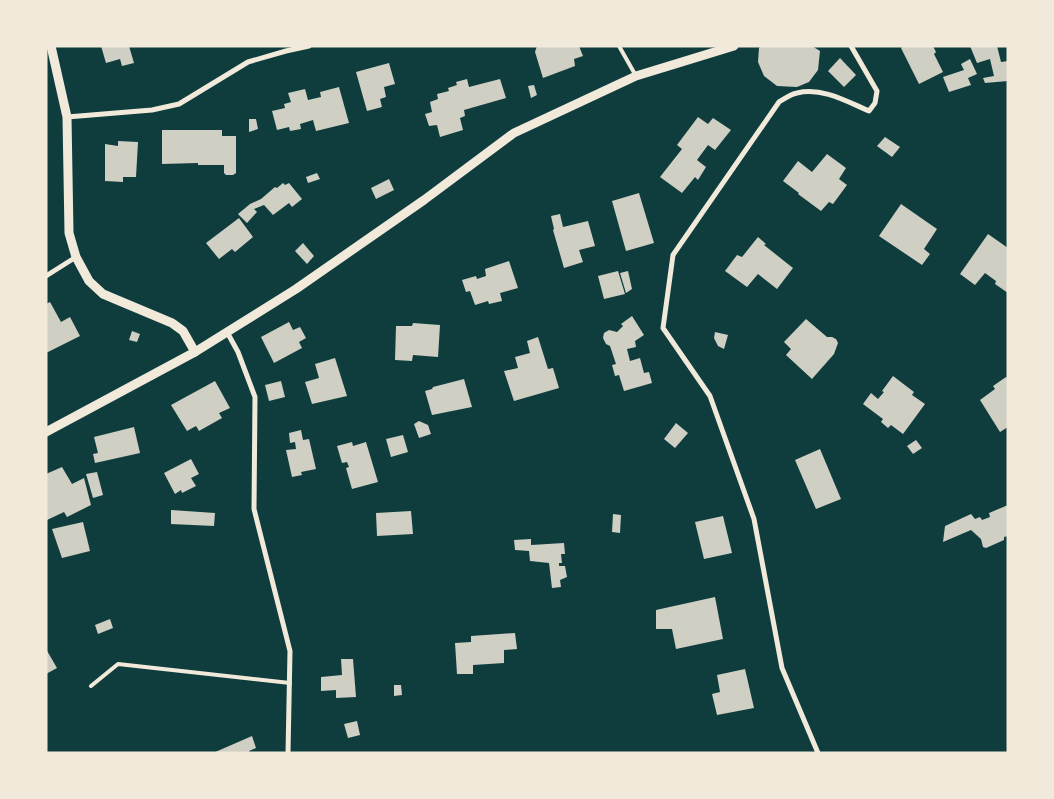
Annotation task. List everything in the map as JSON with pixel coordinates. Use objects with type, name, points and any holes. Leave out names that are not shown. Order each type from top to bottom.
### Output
[{"type":"street","points":[[51,46],[67,117],[68,233],[76,256],[89,280],[104,294],[172,323],[183,331],[195,352]]},
{"type":"street","points":[[67,117],[152,110],[179,104],[248,62],[286,50],[309,46]]},
{"type":"street","points":[[46,432],[195,352],[296,289],[424,200],[514,133],[636,76],[734,46]]},
{"type":"street","points":[[818,753],[782,668],[754,519],[710,396],[663,328],[673,255],[779,102],[796,93],[818,91],[836,96],[869,111],[875,103],[877,91],[851,46]]},
{"type":"street","points":[[46,276],[76,256]]},
{"type":"street","points":[[227,332],[238,352],[255,397],[254,508],[290,651],[288,753]]},
{"type":"lane","points":[[619,46],[636,76]]},
{"type":"lane","points":[[91,686],[118,664],[290,683]]},
{"type":"building","points":[[101,46],[129,46],[134,63],[122,66],[120,59],[106,63]]},
{"type":"building","points":[[537,46],[579,46],[583,56],[574,59],[575,66],[543,78],[535,52]]},
{"type":"building","points":[[761,46],[812,46],[820,51],[818,70],[809,82],[797,87],[777,86],[764,76],[758,62],[759,48]]},
{"type":"building","points":[[904,46],[933,46],[936,52],[934,54],[943,72],[919,84],[901,48]]},
{"type":"building","points":[[970,46],[997,46],[1001,62],[1008,61],[1008,81],[985,83],[983,78],[994,76],[990,59],[977,63]]},
{"type":"building","points":[[840,58],[856,75],[844,87],[828,71]]},
{"type":"building","points":[[970,59],[977,74],[968,78],[971,85],[949,92],[943,77],[964,70],[961,64]]},
{"type":"building","points":[[389,63],[395,84],[384,87],[386,97],[380,99],[382,107],[367,111],[356,72]]},
{"type":"building","points":[[467,79],[469,87],[500,79],[506,98],[464,110],[465,116],[460,118],[463,130],[440,137],[437,125],[429,126],[425,114],[432,112],[430,102],[438,99],[437,94],[449,91],[448,88],[457,85],[456,82]]},
{"type":"building","points":[[534,85],[537,95],[531,98],[528,86]]},
{"type":"building","points":[[339,87],[349,123],[316,131],[313,120],[300,124],[301,129],[290,131],[289,127],[277,130],[272,111],[285,108],[284,104],[291,102],[288,93],[305,89],[308,100],[321,97],[320,92]]},
{"type":"building","points":[[698,117],[708,124],[713,118],[731,130],[715,150],[708,145],[697,160],[706,167],[698,180],[695,177],[682,193],[660,177],[682,149],[677,145]]},
{"type":"building","points":[[249,119],[256,119],[258,129],[249,132]]},
{"type":"building","points":[[162,130],[222,130],[222,136],[236,136],[236,173],[226,175],[224,173],[224,165],[198,165],[198,163],[162,164]]},
{"type":"building","points":[[885,137],[900,147],[892,157],[877,146]]},
{"type":"building","points":[[118,141],[138,142],[136,177],[123,177],[123,182],[105,181],[105,144],[118,146]]},
{"type":"building","points":[[827,154],[846,168],[839,179],[847,185],[833,204],[829,202],[821,211],[783,181],[798,161],[812,172]]},
{"type":"building","points":[[317,173],[320,179],[308,183],[306,177]]},
{"type":"building","points":[[389,179],[394,190],[376,199],[371,188]]},
{"type":"building","points":[[283,183],[285,185],[289,183],[302,199],[292,207],[289,203],[273,215],[264,205],[254,209],[257,212],[247,223],[238,214],[250,204],[261,199]]},
{"type":"building","points":[[639,193],[654,243],[626,251],[612,201]]},
{"type":"building","points":[[901,204],[937,229],[924,249],[930,254],[922,265],[879,236]]},
{"type":"building","points":[[560,214],[563,227],[588,221],[595,246],[579,250],[583,262],[564,268],[551,216]]},
{"type":"building","points":[[239,218],[253,237],[235,252],[232,249],[219,259],[206,243]]},
{"type":"building","points":[[988,234],[1008,248],[1008,293],[995,284],[996,281],[985,273],[975,285],[960,274]]},
{"type":"building","points":[[758,237],[766,244],[764,245],[793,268],[777,289],[758,274],[747,287],[725,271],[737,255],[742,257]]},
{"type":"building","points":[[303,243],[314,256],[307,264],[295,251]]},
{"type":"building","points":[[509,261],[518,288],[500,293],[502,301],[489,304],[488,301],[475,305],[470,291],[466,292],[462,280],[476,276],[477,279],[486,276],[485,269]]},
{"type":"building","points":[[618,271],[625,294],[604,299],[598,276]]},
{"type":"building","points":[[628,271],[632,289],[626,293],[620,273]]},
{"type":"building","points":[[50,302],[61,322],[70,317],[80,336],[46,353],[46,304]]},
{"type":"building","points":[[632,316],[644,335],[635,341],[636,347],[627,349],[630,361],[640,358],[644,373],[649,372],[652,383],[624,391],[619,375],[615,376],[612,365],[616,364],[610,346],[606,344],[603,338],[604,333],[609,330],[617,332],[623,326],[621,324]]},
{"type":"building","points":[[806,319],[827,337],[836,339],[838,343],[834,354],[812,379],[786,355],[791,349],[784,342]]},
{"type":"building","points":[[289,322],[293,330],[300,327],[306,338],[299,342],[302,348],[274,363],[261,337]]},
{"type":"building","points":[[413,323],[440,325],[438,357],[413,355],[412,361],[395,360],[396,326],[412,326]]},
{"type":"building","points":[[132,331],[140,334],[137,342],[129,340]]},
{"type":"building","points":[[715,332],[728,335],[724,349],[718,346],[714,338]]},
{"type":"building","points":[[538,337],[548,369],[553,368],[559,388],[514,401],[504,371],[518,368],[515,357],[530,353],[527,341]]},
{"type":"building","points":[[335,358],[347,396],[312,404],[305,382],[319,378],[315,364]]},
{"type":"building","points":[[893,376],[914,392],[912,395],[925,404],[903,434],[891,425],[888,428],[881,422],[883,419],[863,404],[871,393],[878,399]]},
{"type":"building","points":[[1006,377],[1008,379],[1008,427],[1000,432],[980,400],[995,389],[993,386]]},
{"type":"building","points":[[464,379],[472,407],[432,415],[425,391]]},
{"type":"building","points":[[215,381],[230,408],[219,413],[222,418],[199,431],[196,426],[187,431],[171,405]]},
{"type":"building","points":[[281,381],[285,397],[269,401],[265,385]]},
{"type":"building","points":[[419,421],[428,425],[431,434],[419,438],[414,424]]},
{"type":"building","points":[[676,423],[688,433],[675,448],[664,439]]},
{"type":"building","points":[[134,427],[140,453],[95,463],[93,454],[98,453],[94,437]]},
{"type":"building","points":[[301,430],[303,440],[309,439],[316,469],[301,472],[302,475],[292,477],[286,450],[296,449],[295,442],[290,443],[289,433]]},
{"type":"building","points":[[403,435],[408,452],[391,457],[386,439]]},
{"type":"building","points":[[916,440],[922,448],[913,454],[907,446]]},
{"type":"building","points":[[352,442],[353,446],[366,442],[378,482],[352,489],[346,468],[349,467],[347,462],[342,463],[337,446]]},
{"type":"building","points":[[820,449],[841,499],[816,509],[795,460]]},
{"type":"building","points":[[191,459],[199,474],[191,478],[196,486],[182,493],[181,490],[175,494],[164,473]]},
{"type":"building","points":[[62,467],[72,484],[84,478],[91,505],[67,517],[64,512],[47,520],[46,474]]},
{"type":"building","points":[[97,472],[103,495],[93,498],[86,474]]},
{"type":"building","points":[[1008,505],[1008,536],[1004,537],[1004,540],[986,548],[983,547],[981,539],[971,530],[943,542],[945,526],[971,514],[975,519],[980,517],[982,520],[990,517],[989,513]]},
{"type":"building","points":[[171,510],[215,513],[214,526],[171,524]]},
{"type":"building","points":[[411,511],[413,534],[377,536],[376,513]]},
{"type":"building","points":[[613,514],[621,515],[620,533],[612,532]]},
{"type":"building","points":[[723,516],[732,553],[704,559],[695,522]]},
{"type":"building","points":[[83,522],[90,551],[62,558],[52,529]]},
{"type":"building","points":[[531,539],[531,545],[564,543],[565,554],[561,554],[562,563],[559,563],[559,566],[565,566],[567,577],[560,580],[561,587],[552,588],[549,563],[530,561],[529,551],[515,550],[514,540]]},
{"type":"building","points":[[715,597],[723,639],[676,649],[672,629],[656,629],[656,610]]},
{"type":"building","points":[[110,619],[113,628],[98,634],[95,625]]},
{"type":"building","points":[[515,633],[517,649],[504,650],[504,663],[473,665],[473,674],[457,674],[455,643],[471,642],[471,636]]},
{"type":"building","points":[[46,649],[57,668],[46,674]]},
{"type":"building","points":[[341,659],[353,659],[356,697],[336,698],[336,690],[321,691],[321,677],[342,675]]},
{"type":"building","points":[[745,669],[754,708],[717,715],[712,694],[720,692],[717,675]]},
{"type":"building","points":[[394,685],[401,685],[402,695],[394,696]]},
{"type":"building","points":[[357,721],[360,735],[348,738],[344,724]]},
{"type":"building","points":[[252,736],[256,748],[249,751],[250,753],[213,753]]}]
